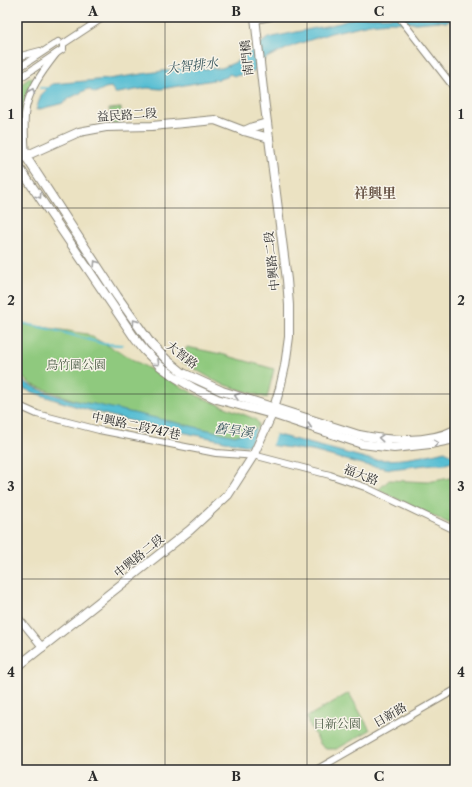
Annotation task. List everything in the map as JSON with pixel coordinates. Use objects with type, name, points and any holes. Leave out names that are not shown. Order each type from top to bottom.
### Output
[{"type":"street","points":[[17,69],[104,17]]},
{"type":"street","points":[[256,21],[271,17]]},
{"type":"street","points":[[399,17],[455,89]]},
{"type":"street","name":"南門橋","points":[[256,21],[262,88]]},
{"type":"street","points":[[17,80],[63,49],[61,43]]},
{"type":"street","points":[[17,57],[36,53],[61,43]]},
{"type":"street","points":[[26,156],[26,109],[36,82],[56,54]]},
{"type":"street","name":"中興路二段","points":[[17,667],[43,648],[190,530],[228,495],[253,456],[266,428],[273,411],[285,366],[289,337],[289,305],[262,88]]},
{"type":"street","name":"益民路二段","points":[[17,160],[79,132],[106,127],[152,126],[214,120],[269,138]]},
{"type":"street","points":[[244,131],[267,123]]},
{"type":"street","name":"大智路","points":[[17,144],[117,296],[151,344],[183,373],[222,391],[273,411]]},
{"type":"street","name":"大智路","points":[[17,164],[144,350],[175,377],[195,389],[217,399],[273,411],[359,435],[376,438],[452,439],[455,430]]},
{"type":"street","name":"中興路二段747巷","points":[[17,405],[37,414],[99,430],[200,451],[253,456]]},
{"type":"street","name":"福大路","points":[[253,456],[330,475],[365,487],[455,530]]},
{"type":"street","points":[[17,616],[43,648]]},
{"type":"street","name":"日新路","points":[[316,770],[455,690]]},
{"type":"green space","points":[[31,77],[33,79],[27,93],[24,106],[21,133],[17,127],[17,87]]},
{"type":"green space","points":[[121,108],[121,124],[112,124],[109,109]]},
{"type":"green space","name":"鳥竹圍公園","points":[[17,323],[87,334],[198,396],[255,419],[258,423],[258,429],[246,437],[225,436],[82,403],[33,385],[17,374]]},
{"type":"green space","points":[[187,347],[221,354],[274,369],[267,398],[219,383],[179,360]]},
{"type":"green space","points":[[455,477],[455,526],[378,490],[389,480],[428,482]]},
{"type":"green space","name":"日新公園","points":[[349,693],[370,730],[337,749],[326,749],[321,745],[308,723],[307,717]]},
{"type":"water","points":[[355,17],[445,17],[454,20],[446,22],[389,22],[369,24],[331,33],[295,45],[266,58],[253,72],[235,76],[229,74],[227,77],[219,79],[161,89],[147,88],[115,93],[111,87],[95,93],[88,89],[70,98],[64,103],[36,110],[41,95],[52,84],[108,79],[183,68],[222,68],[236,62],[268,38],[340,23]]},
{"type":"water","points":[[17,377],[43,391],[65,398],[235,436],[255,429],[369,459],[379,460],[417,457],[445,451],[452,456],[455,454],[455,461],[446,464],[391,469],[365,465],[312,451],[269,445],[244,445],[158,427],[72,405],[17,386]]},
{"type":"pier","points":[[257,427],[276,434],[271,447],[257,447],[250,445]]},
{"type":"waterway","name":"大智排水","points":[[40,88],[50,88]]},
{"type":"waterway","points":[[17,322],[58,331],[104,344],[122,345]]},
{"type":"district","name":"祥興里","points":[[375,193]]},
{"type":"water label","name":"舊旱溪","points":[[234,430]]}]
